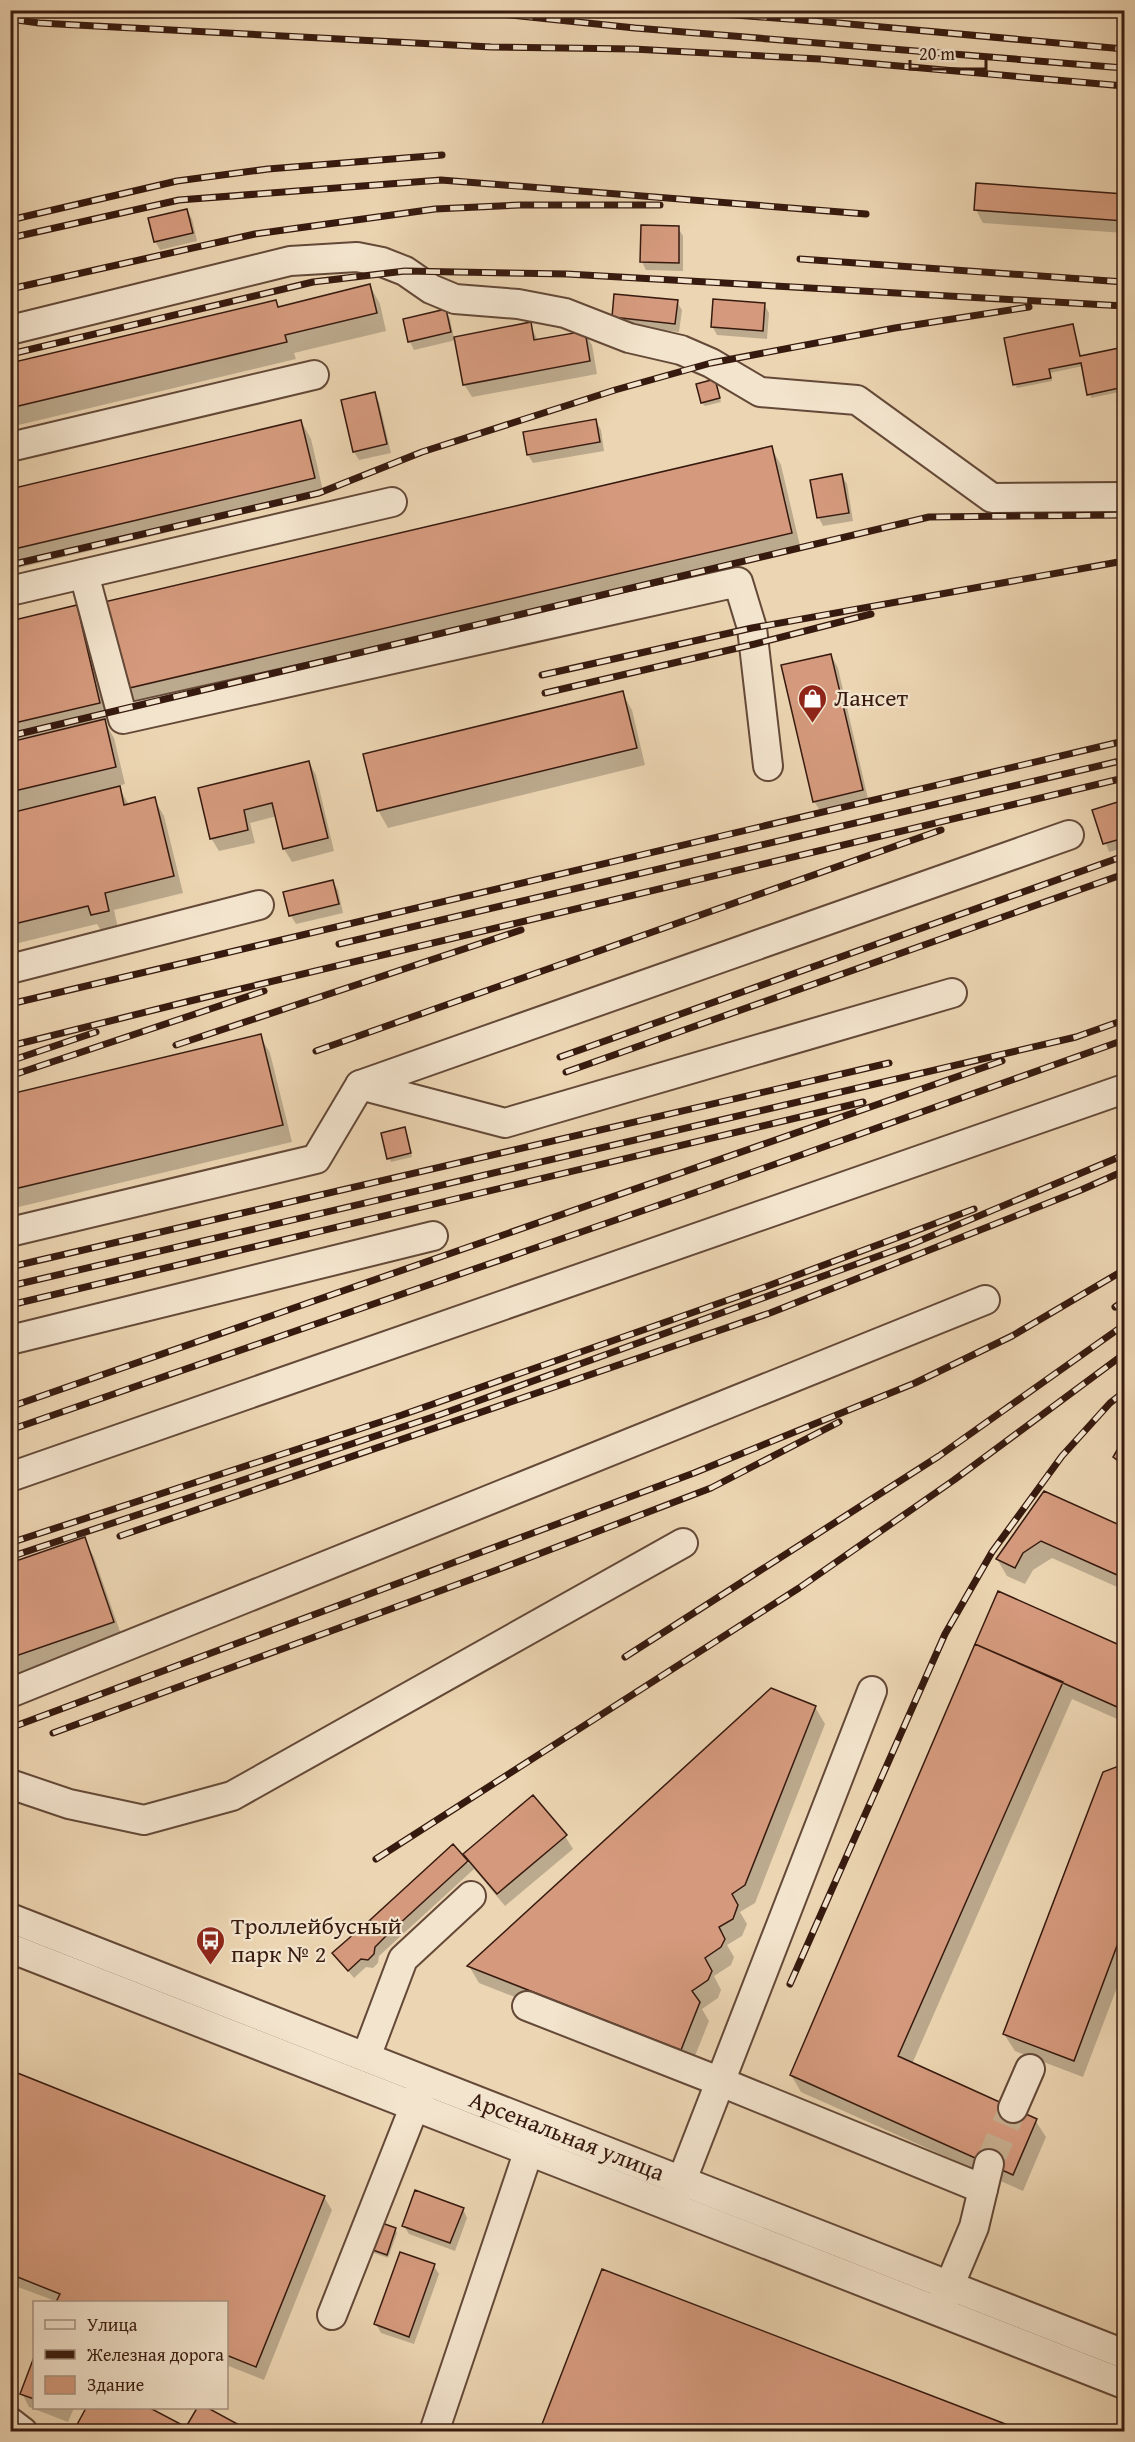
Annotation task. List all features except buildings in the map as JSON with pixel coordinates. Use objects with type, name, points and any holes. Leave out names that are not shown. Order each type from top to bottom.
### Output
[{"type":"street","points":[[10,330],[291,261],[357,257],[382,262],[405,271],[431,289],[455,299],[518,304],[565,313],[629,338],[681,350],[711,363],[760,392],[857,400],[992,498],[1125,496]]},
{"type":"street","points":[[10,447],[314,375]]},
{"type":"street","points":[[10,591],[392,502]]},
{"type":"street","points":[[84,574],[123,719],[738,582],[752,628],[768,766]]},
{"type":"street","points":[[10,1232],[316,1159],[360,1085],[1068,835]]},
{"type":"street","points":[[10,969],[259,905]]},
{"type":"street","points":[[360,1085],[505,1123],[952,993]]},
{"type":"street","points":[[10,1478],[1125,1089]]},
{"type":"street","points":[[10,1340],[433,1236]]},
{"type":"street","points":[[10,1693],[985,1300]]},
{"type":"street","points":[[10,1784],[69,1804],[144,1820],[232,1796],[683,1543]]},
{"type":"street","points":[[671,2207],[872,1691]]},
{"type":"street","points":[[366,2057],[403,1959],[471,1896]]},
{"type":"street","name":"Арсенальная улица","points":[[10,1918],[1125,2354]]},
{"type":"street","name":"Арсенальная улица","points":[[10,1948],[939,2312],[1124,2381]]},
{"type":"street","points":[[526,2006],[721,2082],[986,2177],[974,2227],[939,2312]]},
{"type":"street","points":[[1013,2108],[1030,2069]]},
{"type":"street","points":[[332,2315],[425,2080]]},
{"type":"street","points":[[434,2432],[527,2150],[538,2124]]},
{"type":"street","points":[[10,2422],[23,2432]]},
{"type":"tunnel","points":[[989,2164],[1013,2108]]},
{"type":"railway","points":[[463,10],[635,28],[1124,68]]},
{"type":"railway","points":[[669,10],[1124,49]]},
{"type":"railway","points":[[10,19],[39,23],[491,47],[633,49],[820,59],[1124,86]]},
{"type":"railway","points":[[10,220],[177,181],[268,169],[442,155]]},
{"type":"railway","points":[[10,238],[179,200],[441,180],[866,214]]},
{"type":"railway","points":[[10,289],[255,234],[435,209],[520,205],[660,205]]},
{"type":"railway","points":[[800,259],[1124,282]]},
{"type":"railway","points":[[15,353],[313,282],[405,271],[567,274],[1124,306]]},
{"type":"railway","points":[[10,565],[319,493],[422,452],[615,390],[711,363],[895,328],[1029,307]]},
{"type":"railway","points":[[10,736],[929,517],[1124,515]]},
{"type":"railway","points":[[542,675],[752,628],[1124,561]]},
{"type":"railway","points":[[545,693],[755,644],[871,614]]},
{"type":"railway","points":[[10,1004],[1124,741]]},
{"type":"railway","points":[[339,944],[1124,760]]},
{"type":"railway","points":[[10,1046],[1124,778]]},
{"type":"railway","points":[[316,1051],[941,830]]},
{"type":"railway","points":[[560,1057],[1124,856]]},
{"type":"railway","points":[[566,1072],[1124,874]]},
{"type":"railway","points":[[176,1045],[521,930]]},
{"type":"railway","points":[[10,1076],[264,991]]},
{"type":"railway","points":[[10,1286],[1076,1037],[1124,1020]]},
{"type":"railway","points":[[10,1061],[96,1032]]},
{"type":"railway","points":[[10,1430],[711,1187],[1124,1040]]},
{"type":"railway","points":[[10,1407],[1002,1061]]},
{"type":"railway","points":[[10,1267],[889,1063]]},
{"type":"railway","points":[[10,1305],[863,1102]]},
{"type":"railway","points":[[10,1557],[439,1415],[912,1244],[1124,1155]]},
{"type":"railway","points":[[120,1536],[770,1313],[1124,1171]]},
{"type":"railway","points":[[10,1543],[402,1415],[765,1287],[974,1209]]},
{"type":"railway","points":[[10,1728],[694,1473],[915,1383],[1012,1336],[1124,1270]]},
{"type":"railway","points":[[1115,1307],[1124,1301]]},
{"type":"railway","points":[[625,1657],[939,1456],[1124,1325]]},
{"type":"railway","points":[[376,1859],[799,1588],[954,1480],[1124,1354]]},
{"type":"railway","points":[[790,1984],[945,1634],[992,1552],[1062,1456],[1110,1403],[1124,1392]]},
{"type":"railway","points":[[53,1733],[494,1571],[711,1488],[839,1422]]},
{"type":"place","name":"Лансет","points":[[813,724]]},
{"type":"place","name":"Троллейбусный парк № 2","points":[[210,1966]]}]
